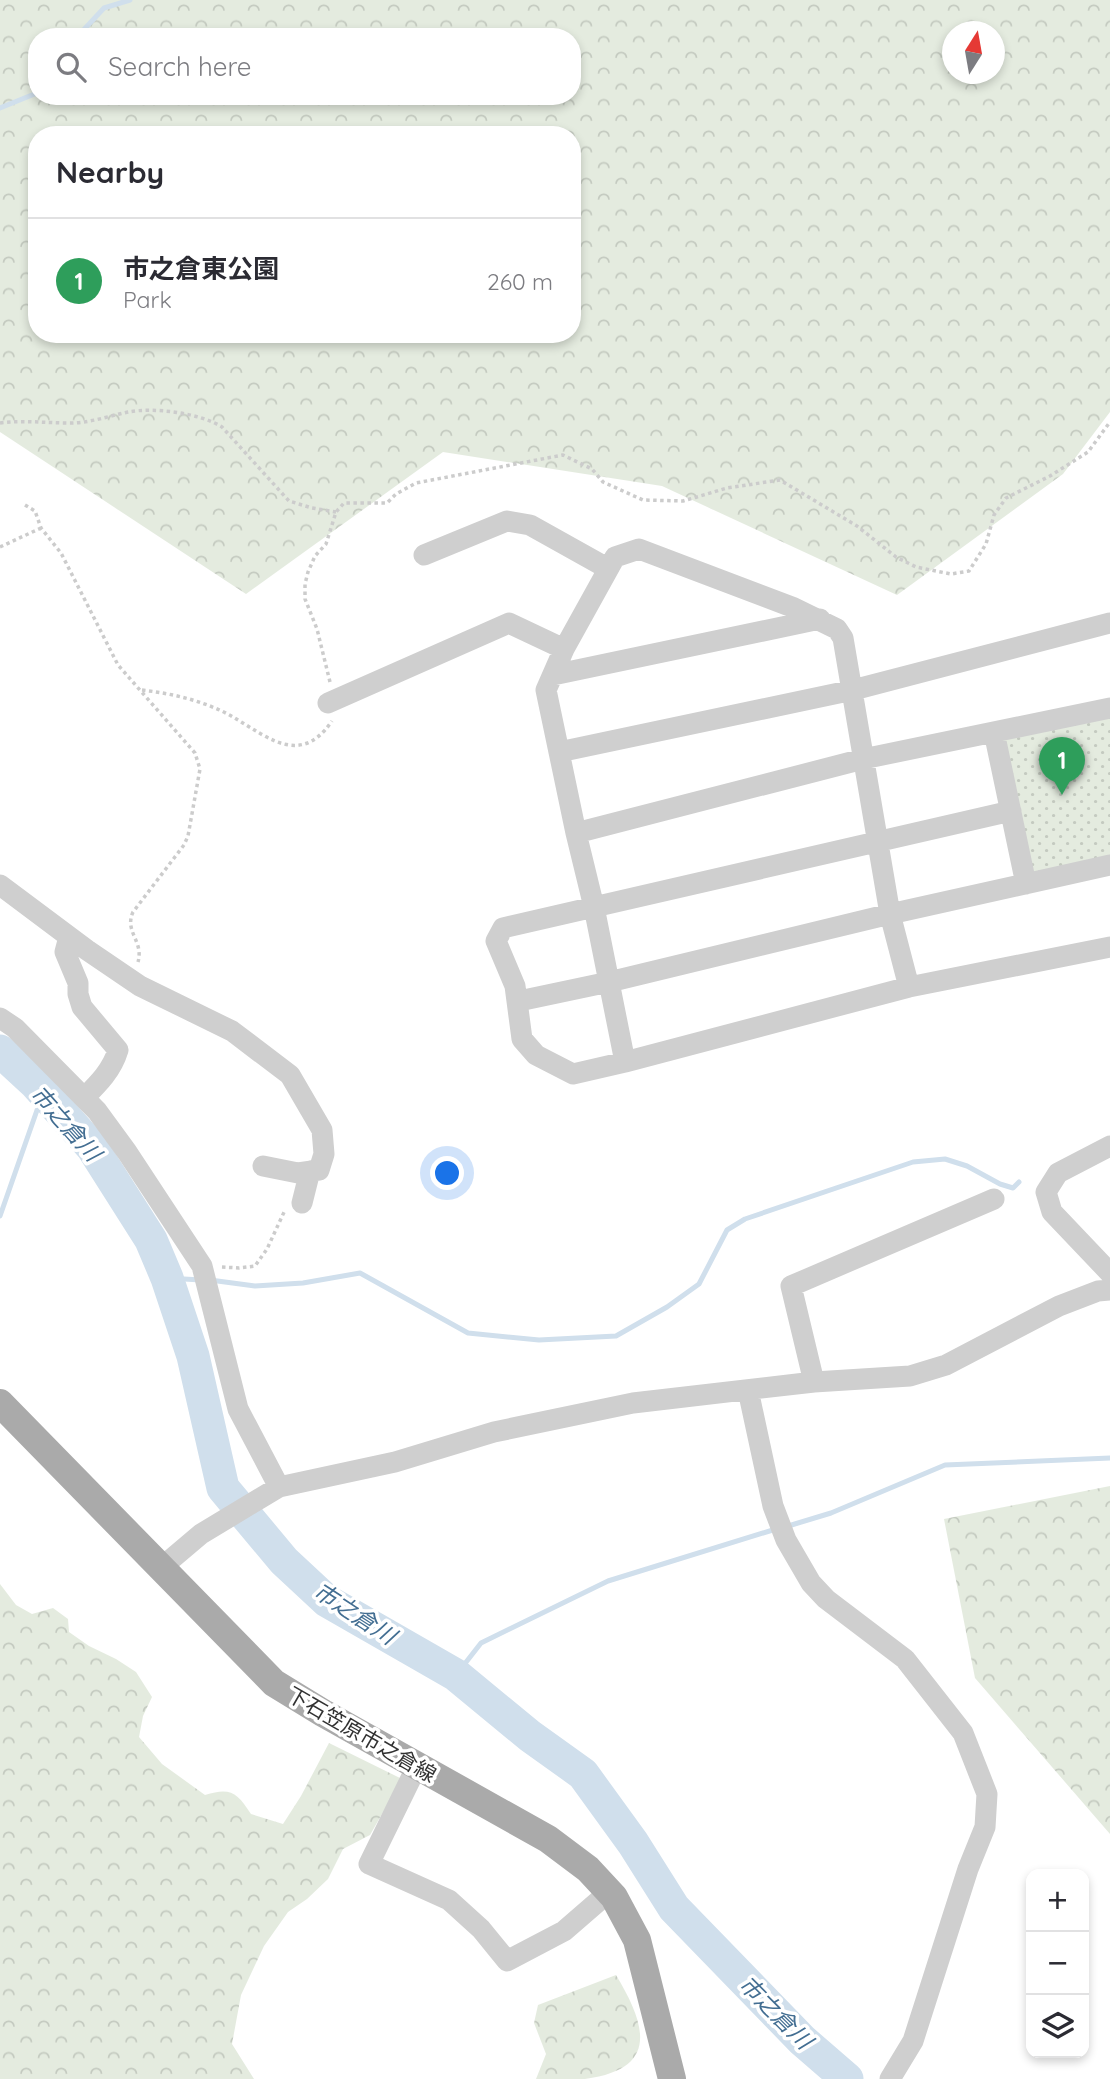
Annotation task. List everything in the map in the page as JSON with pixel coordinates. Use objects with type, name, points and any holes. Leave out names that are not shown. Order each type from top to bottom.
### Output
[{"type":"main road","name":"下石笠原市之倉線","points":[[0,1403],[274,1683],[548,1839],[588,1869],[614,1897],[637,1940],[672,2079]]},
{"type":"street","points":[[425,555],[507,521],[530,526],[607,568]]},
{"type":"street","points":[[625,1062],[546,690],[564,649],[607,568],[615,557],[639,549],[820,619],[837,629],[843,638],[890,914],[909,987]]},
{"type":"street","points":[[552,675],[820,619]]},
{"type":"street","points":[[331,702],[509,623],[564,649]]},
{"type":"street","points":[[559,752],[853,690],[1110,623]]},
{"type":"street","points":[[576,833],[863,759],[1110,708]]},
{"type":"street","points":[[994,732],[1026,884]]},
{"type":"street","points":[[1011,811],[503,928],[496,941],[519,1001],[522,1039],[537,1055],[573,1074],[909,987],[1110,947]]},
{"type":"street","points":[[519,1001],[1110,865]]},
{"type":"street","points":[[0,885],[140,986],[232,1031],[290,1075],[322,1130],[324,1154],[319,1170],[304,1172],[263,1166]]},
{"type":"street","points":[[69,936],[65,952],[78,983],[82,1007],[118,1050],[114,1064],[85,1098]]},
{"type":"street","points":[[0,1018],[15,1028],[97,1111],[202,1266],[237,1409],[279,1487]]},
{"type":"street","points":[[1110,1146],[1058,1172],[1046,1192],[1052,1212],[1110,1273]]},
{"type":"street","points":[[302,1203],[304,1172]]},
{"type":"street","points":[[814,1382],[791,1286],[994,1199]]},
{"type":"street","points":[[162,1567],[201,1534],[279,1487],[395,1462],[494,1432],[633,1404],[814,1382],[911,1376],[946,1365],[1059,1306],[1098,1291],[1110,1290]]},
{"type":"street","points":[[748,1390],[773,1506],[786,1539],[811,1583],[826,1599],[905,1660],[963,1733],[988,1794],[985,1827],[968,1869],[913,2041],[891,2078]]},
{"type":"street","points":[[417,1766],[369,1864],[449,1900],[481,1928],[507,1961],[564,1931],[609,1892]]},
{"type":"path","points":[[0,423],[90,422],[131,411],[166,411],[213,421],[222,427],[289,501],[336,512]]},
{"type":"path","points":[[139,689],[174,694],[217,709],[273,741],[297,747],[324,733],[333,720],[317,629],[305,599],[308,572],[315,556],[326,544],[336,512],[344,503],[387,503],[396,494],[416,483],[562,455],[592,468],[603,482],[643,500],[683,501],[727,488],[780,480],[857,526],[896,557],[916,567],[951,574],[969,571],[986,544],[994,515],[1006,498],[1050,476],[1088,452],[1110,422]]},
{"type":"path","points":[[25,505],[35,511],[41,528],[61,552],[118,665],[195,753],[200,769],[184,845],[130,919],[130,928],[141,953],[128,978]]},
{"type":"path","points":[[0,547],[41,528]]},
{"type":"path","points":[[202,1266],[255,1266],[267,1249],[304,1172]]},
{"type":"green space","points":[[0,0],[1110,0],[1110,412],[1063,474],[897,595],[662,486],[443,452],[246,594],[0,432]]},
{"type":"green space","points":[[1110,710],[1110,860],[1032,880],[999,731]]},
{"type":"green space","points":[[1110,1486],[1110,1834],[975,1678],[944,1519]]},
{"type":"green space","points":[[0,1584],[16,1605],[32,1614],[53,1608],[68,1619],[69,1632],[136,1672],[152,1697],[143,1716],[139,1737],[162,1764],[205,1795],[232,1793],[251,1814],[283,1824],[329,1743],[402,1779],[370,1835],[343,1849],[328,1879],[288,1912],[264,1946],[241,1995],[232,2044],[254,2079],[0,2079]]},
{"type":"green space","points":[[616,1975],[639,2027],[640,2042],[636,2055],[626,2066],[609,2074],[585,2079],[536,2079],[546,2054],[534,2023],[538,2005]]},
{"type":"waterway","points":[[85,28],[104,8],[130,0]]},
{"type":"waterway","points":[[0,108],[28,97]]},
{"type":"waterway","name":"市之倉川","points":[[0,1051],[35,1083],[92,1147],[151,1240],[167,1278],[193,1356],[223,1488],[284,1561],[327,1601],[456,1675],[530,1736],[583,1774],[633,1843],[674,1908],[802,2040],[847,2079]]},
{"type":"waterway","points":[[0,1216],[43,1093]]},
{"type":"waterway","points":[[210,1280],[255,1286],[303,1283],[360,1273],[468,1333],[539,1340],[616,1336],[667,1307],[699,1284],[727,1230],[745,1219],[913,1162],[945,1159],[967,1166],[1000,1184],[1013,1188],[1019,1182]]},
{"type":"waterway","points":[[167,1278],[201,1280]]},
{"type":"waterway","points":[[785,1527],[831,1513],[945,1465],[1110,1458]]},
{"type":"waterway","points":[[456,1675],[481,1643],[608,1581],[776,1529]]},
{"type":"place","name":"市之倉東公園","points":[[1062,795]]}]
